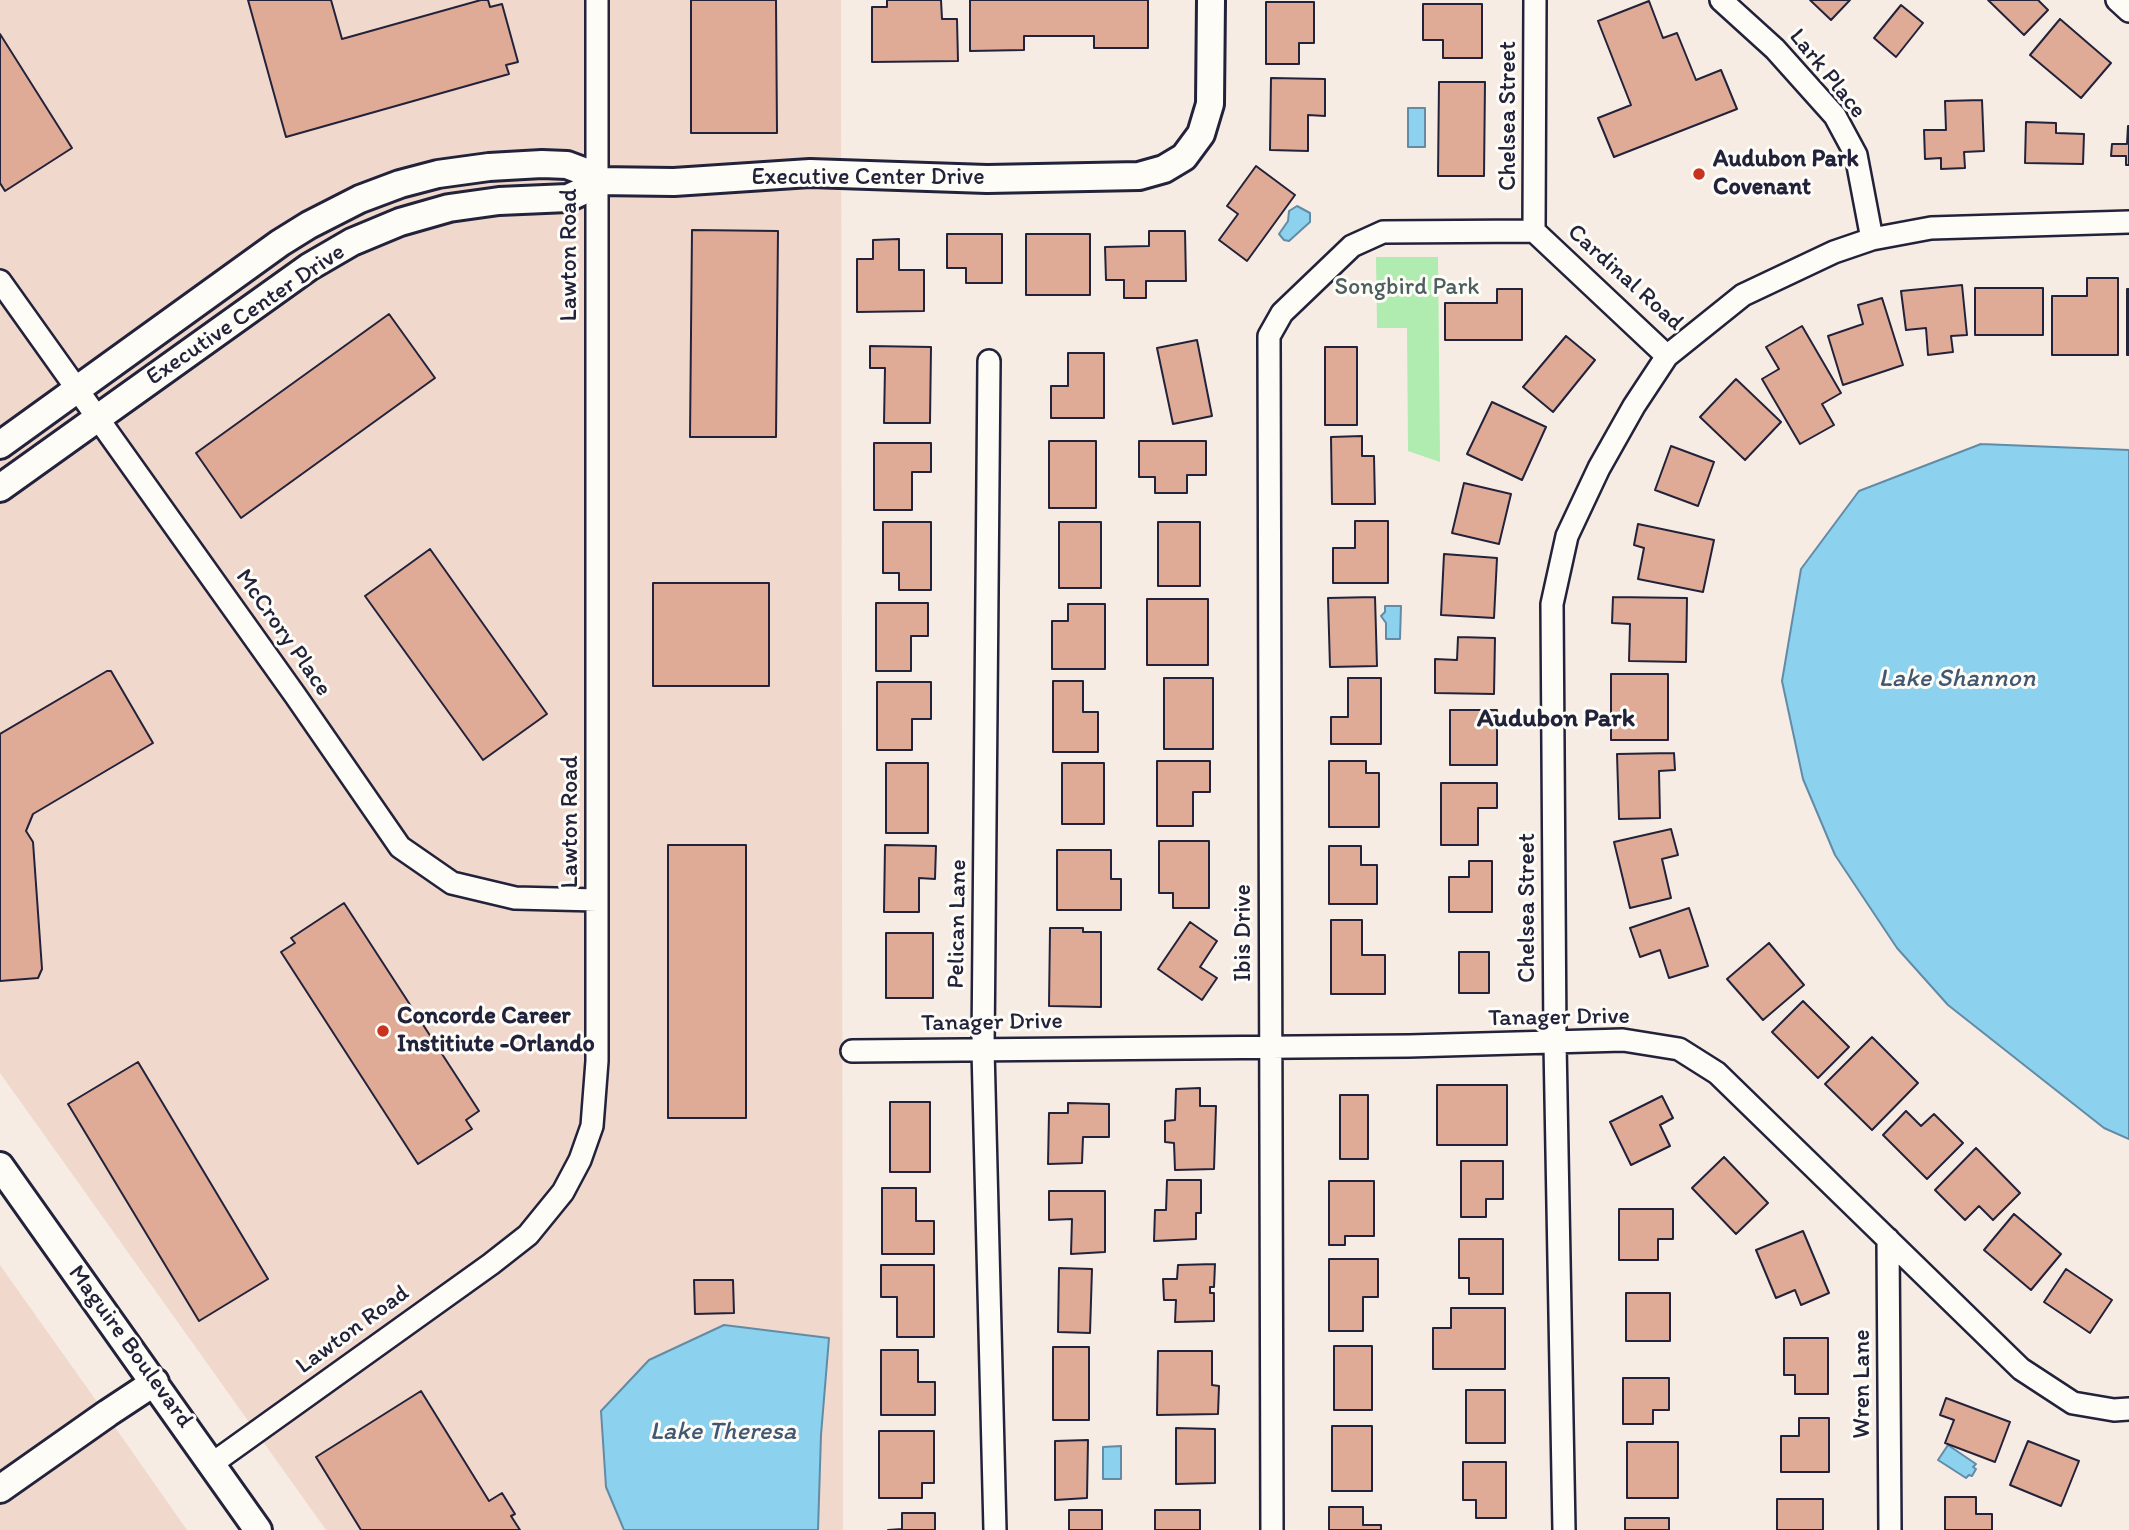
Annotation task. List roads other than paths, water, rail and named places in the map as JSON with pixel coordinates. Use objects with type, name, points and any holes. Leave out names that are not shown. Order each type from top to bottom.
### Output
[{"type":"street","name":"Lawton Road","points":[[213,1463],[513,1248],[541,1222],[563,1192],[587,1143],[595,1107],[597,1062],[597,0]]},
{"type":"street","name":"Executive Center Drive","points":[[0,445],[280,243],[360,199],[438,174],[507,165],[567,165],[583,171],[596,181],[674,182],[810,173],[987,179],[1139,176],[1164,169],[1184,157],[1201,134],[1210,104],[1211,0]]},
{"type":"street","name":"Chelsea Street","points":[[1534,231],[1535,0]]},
{"type":"street","name":"Lark Place","points":[[1721,0],[1775,49],[1835,116],[1856,155],[1872,239]]},
{"type":"street","points":[[2118,0],[2129,11]]},
{"type":"street","name":"Executive Center Drive","points":[[0,488],[309,267],[352,242],[400,222],[449,208],[482,202],[568,198],[596,181]]},
{"type":"street","name":"Cardinal Road","points":[[1269,336],[1282,313],[1352,246],[1382,232],[1534,231],[1667,356],[1743,295],[1834,252],[1872,239],[1931,228],[2129,222]]},
{"type":"street","name":"McCrory Place","points":[[0,281],[288,685],[400,848],[452,883],[515,898],[597,900]]},
{"type":"street","name":"Ibis Drive","points":[[1269,336],[1272,1530]]},
{"type":"street","name":"Chelsea Street","points":[[1564,1530],[1555,1043],[1552,604],[1567,537],[1599,468],[1634,406],[1667,356]]},
{"type":"street","name":"Pelican Lane","points":[[989,361],[983,1049],[995,1530]]},
{"type":"street","name":"Tanager Drive","points":[[852,1051],[1623,1040],[1679,1049],[1717,1073],[2021,1369],[2073,1402],[2114,1410],[2129,1409]]},
{"type":"street","name":"Maguire Boulevard","points":[[0,1166],[258,1530]]},
{"type":"street","name":"Wren Lane","points":[[1888,1238],[1890,1530]]},
{"type":"street","points":[[0,1489],[155,1382]]},
{"type":"water","points":[[1408,108],[1425,108],[1425,147],[1408,147]]},
{"type":"water","points":[[1297,206],[1310,213],[1310,222],[1289,241],[1284,240],[1279,234],[1288,221],[1289,211]]},
{"type":"water","name":"Lake Shannon","points":[[1981,444],[2129,450],[2129,1139],[2104,1128],[1948,1005],[1897,948],[1835,855],[1803,779],[1782,681],[1801,569],[1859,491]]},
{"type":"water","points":[[1385,606],[1401,606],[1400,639],[1386,639],[1386,623],[1381,616],[1385,612]]},
{"type":"water","name":"Lake Theresa","points":[[724,1325],[829,1338],[821,1435],[818,1530],[624,1530],[606,1487],[601,1411],[649,1360]]},
{"type":"water","points":[[1948,1445],[1976,1464],[1972,1476],[1966,1478],[1938,1460]]},
{"type":"water","points":[[1121,1446],[1121,1479],[1103,1479],[1103,1447]]},
{"type":"place","name":"Audubon Park Covenant","points":[[1699,174]]},
{"type":"place","name":"Concorde Career Institiute -Orlando","points":[[383,1031]]},
{"type":"district","name":"Audubon Park","points":[[1556,719]]},
{"type":"park label","name":"Songbird Park","points":[[1407,288]]}]
